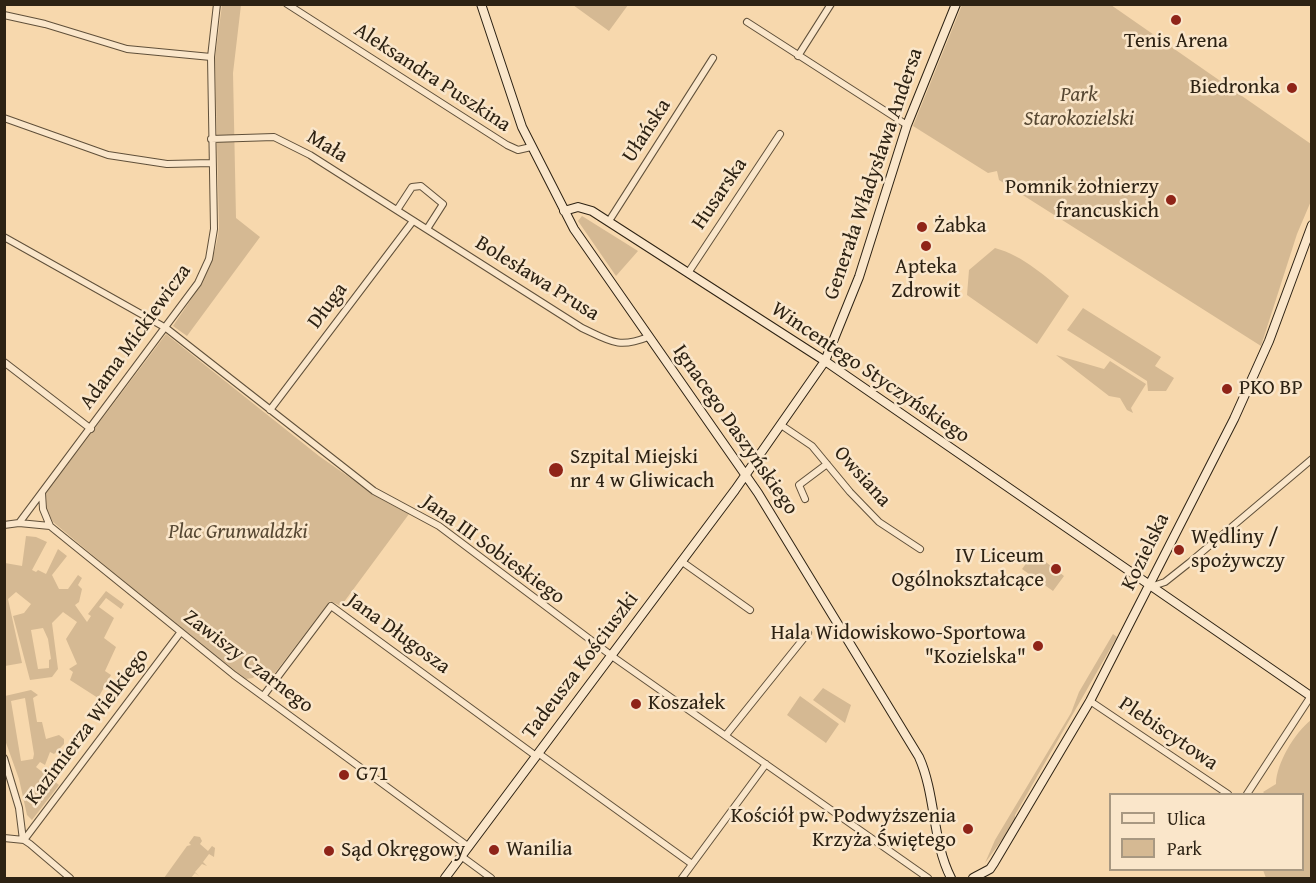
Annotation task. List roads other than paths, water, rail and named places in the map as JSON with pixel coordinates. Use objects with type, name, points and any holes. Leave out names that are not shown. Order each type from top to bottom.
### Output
[{"type":"street","name":"Adama Mickiewicza","points":[[19,523],[166,328],[198,283],[209,259],[214,229],[211,57],[217,4]]},
{"type":"street","name":"Aleksandra Puszkina","points":[[286,4],[507,146],[519,150],[531,147]]},
{"type":"street","name":"Ignacego Daszyńskiego","points":[[481,4],[508,91],[531,147],[564,211],[581,240],[745,474],[802,563],[919,757],[928,783],[943,855],[951,879]]},
{"type":"street","points":[[798,56],[831,4]]},
{"type":"street","name":"Generała Władysława Andersa","points":[[745,474],[825,361],[859,277],[907,125],[956,4]]},
{"type":"street","points":[[4,15],[45,24],[127,49],[211,57]]},
{"type":"street","points":[[747,22],[907,125]]},
{"type":"street","name":"Ułańska","points":[[609,221],[713,58]]},
{"type":"street","points":[[4,117],[108,155],[167,164],[212,163]]},
{"type":"street","name":"Husarska","points":[[688,273],[780,134]]},
{"type":"street","name":"Mała","points":[[212,139],[265,136],[281,139],[413,221]]},
{"type":"street","points":[[397,210],[412,187],[420,186],[443,204],[427,229]]},
{"type":"street","name":"Wincentego Styczyńskiego","points":[[564,211],[584,208],[609,221],[825,361],[1311,697]]},
{"type":"street","name":"Bolesława Prusa","points":[[413,221],[570,321],[604,339],[624,345],[648,337]]},
{"type":"street","name":"Długa","points":[[270,410],[413,221]]},
{"type":"street","name":"Kozielska","points":[[976,878],[994,863],[1090,701],[1149,587],[1251,385],[1311,225]]},
{"type":"street","name":"Jana III Sobieskiego","points":[[4,237],[166,328],[375,490],[439,526],[611,655],[928,879]]},
{"type":"street","points":[[4,362],[91,429]]},
{"type":"street","name":"Owsiana","points":[[781,425],[812,446],[850,492],[879,522],[920,549]]},
{"type":"street","points":[[1149,587],[1165,582],[1311,459]]},
{"type":"street","points":[[805,499],[799,485],[827,464]]},
{"type":"street","name":"Tadeusza Kościuszki","points":[[445,879],[745,474]]},
{"type":"street","points":[[4,525],[19,523],[50,526],[43,509],[42,494]]},
{"type":"street","name":"Zawiszy Czarnego","points":[[50,526],[180,633],[469,846]]},
{"type":"street","points":[[681,561],[750,610]]},
{"type":"street","name":"Jana Długosza","points":[[264,695],[330,606],[537,754]]},
{"type":"street","name":"Kazimierza Wielkiego","points":[[24,840],[180,633]]},
{"type":"street","points":[[726,735],[808,633]]},
{"type":"street","points":[[1248,793],[1311,697]]},
{"type":"street","name":"Plebiscytowa","points":[[1090,701],[1225,793]]},
{"type":"street","points":[[537,754],[692,864]]},
{"type":"street","points":[[4,758],[19,808],[24,840]]},
{"type":"street","points":[[682,879],[766,764]]},
{"type":"street","points":[[4,838],[24,840],[70,879]]},
{"type":"street","points":[[462,856],[491,879]]},
{"type":"place","name":"Tenis Arena","points":[[1176,20]]},
{"type":"place","name":"Biedronka","points":[[1292,88]]},
{"type":"place","name":"Pomnik żołnierzy francuskich","points":[[1171,200]]},
{"type":"place","name":"Żabka","points":[[922,227]]},
{"type":"place","name":"Apteka Zdrowit","points":[[926,246]]},
{"type":"place","name":"PKO BP","points":[[1227,389]]},
{"type":"place","name":"Szpital Miejski nr 4 w Gliwicach","points":[[556,470]]},
{"type":"place","name":"Wędliny / spożywczy","points":[[1179,550]]},
{"type":"place","name":"IV Liceum Ogólnokształcące","points":[[1056,569]]},
{"type":"place","name":"Hala Widowiskowo-Sportowa \"Kozielska\"","points":[[1038,646]]},
{"type":"place","name":"Koszałek","points":[[636,704]]},
{"type":"place","name":"G71","points":[[344,775]]},
{"type":"place","name":"Kościół pw. Podwyższenia Krzyża Świętego","points":[[968,829]]},
{"type":"place","name":"Wanilia","points":[[494,850]]},
{"type":"place","name":"Sąd Okręgowy","points":[[329,851]]},
{"type":"park label","name":"Park Starokozielski","points":[[1079,108]]},
{"type":"park label","name":"Plac Grunwaldzki","points":[[238,533]]}]
